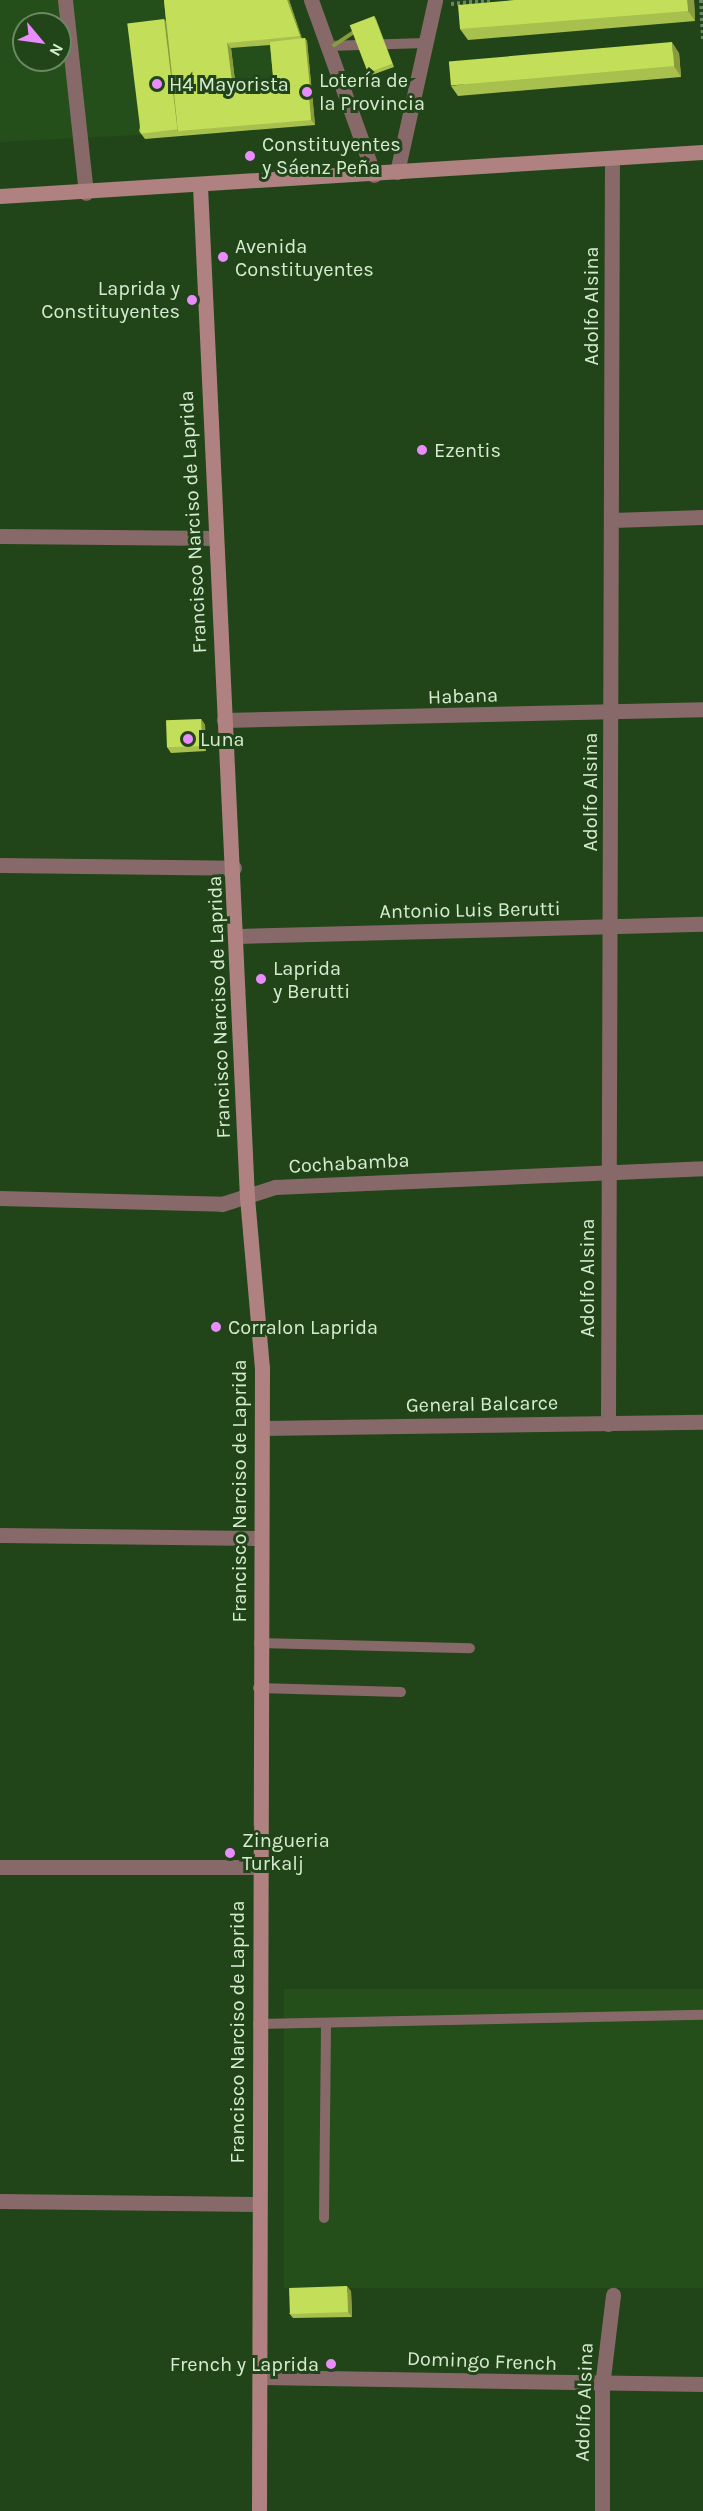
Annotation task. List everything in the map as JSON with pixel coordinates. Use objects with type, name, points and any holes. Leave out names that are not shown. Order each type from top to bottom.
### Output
[{"type":"main road","points":[[0,196],[200,186],[703,152]]},
{"type":"main road","name":"Francisco Narciso de Laprida","points":[[200,186],[224,720],[238,936],[247,1197],[262,1428],[258,1688],[259,2511]]},
{"type":"street","points":[[65,0],[86,193]]},
{"type":"street","points":[[311,0],[374,175]]},
{"type":"street","points":[[397,172],[435,3]]},
{"type":"street","name":"Adolfo Alsina","points":[[608,1424],[612,159]]},
{"type":"street","points":[[612,520],[703,517]]},
{"type":"street","points":[[0,536],[215,538]]},
{"type":"street","name":"Habana","points":[[224,720],[703,709]]},
{"type":"street","points":[[0,865],[234,868]]},
{"type":"street","name":"Antonio Luis Berutti","points":[[238,936],[703,924]]},
{"type":"street","name":"Cochabamba","points":[[0,1198],[222,1204],[275,1187],[703,1168]]},
{"type":"street","name":"General Balcarce","points":[[262,1428],[703,1422]]},
{"type":"street","points":[[0,1535],[259,1538]]},
{"type":"street","points":[[0,1867],[259,1867]]},
{"type":"street","points":[[0,2201],[258,2204]]},
{"type":"street","name":"Adolfo Alsina","points":[[602,2511],[602,2385],[613,2295]]},
{"type":"street","name":"Domingo French","points":[[260,2378],[602,2385],[703,2384]]},
{"type":"lane","points":[[327,46],[425,43]]},
{"type":"lane","points":[[259,1643],[470,1648]]},
{"type":"lane","points":[[258,1688],[401,1692]]},
{"type":"lane","points":[[258,2024],[703,2015]]},
{"type":"lane","points":[[324,2218],[326,2023]]},
{"type":"path","points":[[435,3],[492,0]]},
{"type":"path","points":[[701,0],[703,39]]},
{"type":"shaded area","points":[[0,0],[290,0],[306,46],[315,126],[0,142]]},
{"type":"shaded area","points":[[284,1989],[703,1989],[703,2288],[284,2288]]},
{"type":"building","points":[[164,0],[287,0],[300,36],[227,43],[233,90],[308,85],[311,120],[178,131]]},
{"type":"building","points":[[515,0],[687,0],[688,11],[460,29],[458,5]]},
{"type":"building","points":[[374,16],[392,64],[368,73],[350,25]]},
{"type":"building","name":"H4 Mayorista","points":[[164,19],[178,129],[141,134],[127,24]]},
{"type":"building","points":[[305,38],[310,88],[308,85],[274,87],[270,42]]},
{"type":"building","points":[[672,42],[674,66],[451,85],[449,62]]},
{"type":"building","name":"Luna","points":[[201,719],[202,746],[167,747],[166,720]]},
{"type":"building","points":[[347,2286],[348,2312],[290,2314],[289,2288]]},
{"type":"place","name":"H4 Mayorista","points":[[157,84]]},
{"type":"place","name":"Lotería de la Provincia","points":[[307,92]]},
{"type":"place","name":"Constituyentes y Sáenz Peña","points":[[250,156]]},
{"type":"place","name":"Avenida Constituyentes","points":[[223,257]]},
{"type":"place","name":"Laprida y Constituyentes","points":[[192,300]]},
{"type":"place","name":"Ezentis","points":[[422,450]]},
{"type":"place","name":"Luna","points":[[188,739]]},
{"type":"place","name":"Laprida y Berutti","points":[[261,979]]},
{"type":"place","name":"Corralon Laprida","points":[[216,1327]]},
{"type":"place","name":"Zingueria Turkalj","points":[[230,1853]]},
{"type":"place","name":"French y Laprida","points":[[331,2364]]}]
